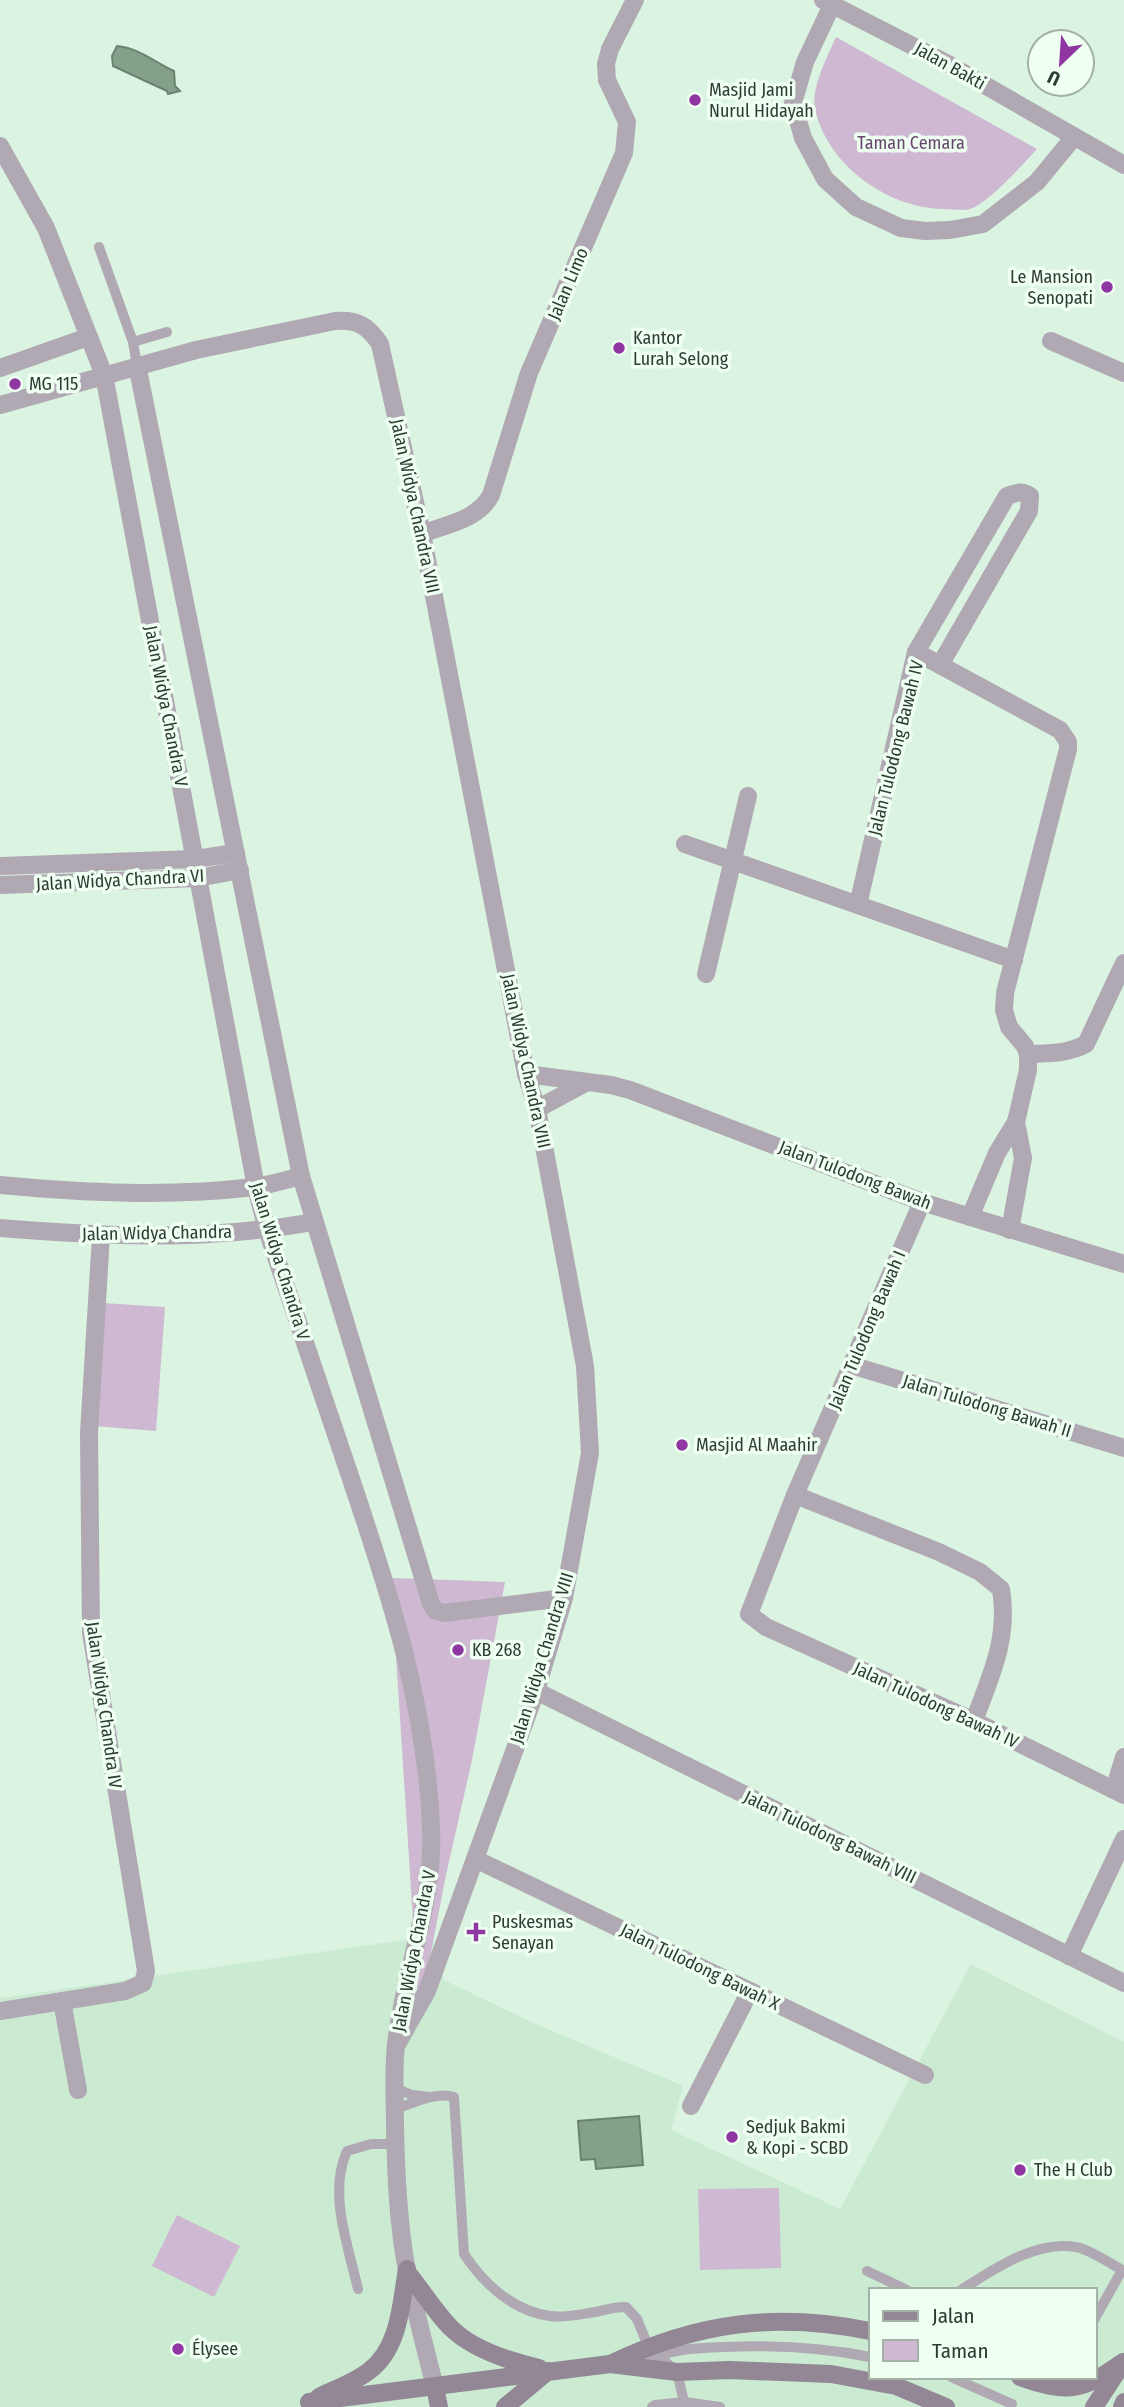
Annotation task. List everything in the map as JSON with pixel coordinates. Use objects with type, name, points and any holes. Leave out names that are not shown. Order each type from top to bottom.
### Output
[{"type":"main road","points":[[407,2270],[452,2329],[484,2349],[511,2361],[550,2370]]},
{"type":"main road","points":[[303,2405],[369,2371],[381,2357],[395,2334],[407,2270]]},
{"type":"main road","points":[[303,2405],[610,2364],[654,2351],[713,2327],[786,2320],[828,2323],[869,2331]]},
{"type":"main road","points":[[1027,2379],[1050,2386],[1070,2388],[1094,2382],[1124,2361]]},
{"type":"main road","points":[[1094,2407],[1124,2361]]},
{"type":"main road","points":[[610,2364],[677,2372],[729,2370],[831,2374],[896,2386],[946,2407]]},
{"type":"main road","points":[[505,2407],[550,2370]]},
{"type":"main road","points":[[435,2387],[439,2407]]},
{"type":"main road","points":[[1122,2407],[1124,2402]]},
{"type":"street","name":"Jalan Limo","points":[[422,534],[476,514],[491,495],[529,373],[624,153],[627,122],[607,80],[606,64],[610,49],[635,0]]},
{"type":"street","name":"Jalan Bakti","points":[[828,2],[948,64],[1124,164]]},
{"type":"street","points":[[828,2],[793,103],[803,138],[825,179],[856,207],[901,228],[950,230],[983,224],[1037,182],[1074,137]]},
{"type":"street","name":"Jalan Widya Chandra V","points":[[0,146],[46,228],[104,375],[256,1187],[267,1230],[385,1580],[409,1671],[425,1747],[432,1830],[430,1886],[405,1983],[396,2046],[395,2144],[400,2225],[407,2270],[435,2387]]},
{"type":"street","name":"Jalan Widya Chandra VIII","points":[[0,405],[137,365],[335,321],[358,322],[371,331],[380,344],[422,534],[526,1074],[537,1110],[585,1366],[590,1415],[590,1453],[564,1598],[536,1691],[428,1991],[396,2046]]},
{"type":"street","points":[[0,368],[88,337]]},
{"type":"street","points":[[1051,341],[1124,373]]},
{"type":"street","points":[[137,365],[301,1176],[431,1604],[436,1611],[444,1613],[564,1598]]},
{"type":"street","points":[[916,652],[1007,496],[1024,492],[1030,496],[1029,511],[940,666]]},
{"type":"street","name":"Jalan Tulodong Bawah IV","points":[[858,905],[916,652],[1060,730],[1068,743],[1068,750],[1005,993],[1004,1010],[1009,1027],[1025,1046],[1028,1054]]},
{"type":"street","points":[[706,974],[748,796]]},
{"type":"street","points":[[685,844],[1014,960]]},
{"type":"street","name":"Jalan Widya Chandra VI","points":[[0,866],[195,859],[238,862]]},
{"type":"street","name":"Jalan Widya Chandra VI","points":[[0,885],[198,878],[238,862]]},
{"type":"street","points":[[970,1217],[997,1153],[1016,1122],[1028,1070],[1028,1054],[1073,1051],[1086,1044],[1124,963]]},
{"type":"street","name":"Jalan Tulodong Bawah","points":[[526,1074],[630,1090],[922,1202],[1124,1264]]},
{"type":"street","points":[[537,1110],[557,1096],[587,1082]]},
{"type":"street","points":[[1010,1230],[1023,1158],[1016,1122]]},
{"type":"street","points":[[0,1185],[178,1193],[256,1187],[301,1176]]},
{"type":"street","name":"Jalan Tulodong Bawah I","points":[[750,1614],[795,1495],[922,1202]]},
{"type":"street","name":"Jalan Widya Chandra","points":[[0,1228],[102,1236],[185,1237],[267,1230],[314,1222]]},
{"type":"street","name":"Jalan Widya Chandra IV","points":[[0,2011],[125,1991],[143,1983],[146,1971],[91,1633],[89,1433],[102,1236]]},
{"type":"street","name":"Jalan Tulodong Bawah II","points":[[851,1365],[1124,1448]]},
{"type":"street","points":[[795,1495],[939,1552],[980,1572],[1001,1589],[1005,1613],[1000,1651],[974,1721]]},
{"type":"street","points":[[528,1601],[558,1618]]},
{"type":"street","name":"Jalan Tulodong Bawah IV","points":[[750,1614],[766,1627],[974,1721],[1119,1793]]},
{"type":"street","name":"Jalan Tulodong Bawah VIII","points":[[536,1691],[1124,1983]]},
{"type":"street","points":[[1119,1793],[1124,1757]]},
{"type":"street","points":[[1069,1956],[1124,1839]]},
{"type":"street","name":"Jalan Tulodong Bawah X","points":[[475,1859],[925,2075]]},
{"type":"street","points":[[421,1927],[437,1933],[447,1933]]},
{"type":"street","points":[[691,2106],[750,1991]]},
{"type":"street","points":[[62,2001],[78,2090]]},
{"type":"lane","points":[[99,247],[133,342],[137,365]]},
{"type":"lane","points":[[133,342],[167,332]]},
{"type":"lane","points":[[395,2088],[412,2095],[454,2097],[464,2254],[478,2275],[496,2291],[527,2311],[552,2316],[593,2313],[616,2306],[626,2307],[637,2319],[654,2351],[677,2372],[684,2402]]},
{"type":"lane","points":[[395,2109],[430,2097]]},
{"type":"lane","points":[[358,2288],[338,2190],[340,2167],[347,2151],[371,2144],[395,2144]]},
{"type":"lane","points":[[964,2288],[1000,2266],[1042,2248],[1077,2246],[1123,2271],[1096,2317]]},
{"type":"lane","points":[[867,2272],[903,2288]]},
{"type":"lane","points":[[654,2351],[769,2347],[829,2349],[869,2357]]},
{"type":"lane","points":[[956,2379],[1012,2404]]},
{"type":"lane","points":[[652,2407],[684,2402],[720,2407]]},
{"type":"shaded area","points":[[117,46],[139,52],[174,71],[175,86],[180,91],[168,94],[167,91],[113,66],[112,56]]},
{"type":"shaded area","points":[[432,1936],[444,1980],[529,2021],[683,2086],[671,2130],[840,2209],[971,1964],[1124,2042],[1124,2407],[0,2407],[0,1998]]},
{"type":"shaded area","points":[[639,2116],[643,2165],[596,2169],[595,2159],[581,2160],[578,2121]]},
{"type":"green space","name":"Taman Cemara","points":[[836,37],[1037,149],[996,191],[970,209],[922,207],[881,191],[862,179],[832,147],[821,128],[815,108],[815,91]]},
{"type":"green space","points":[[103,1303],[165,1307],[156,1431],[94,1426]]},
{"type":"green space","points":[[391,1578],[505,1582],[472,1760],[419,2014]]},
{"type":"green space","points":[[779,2188],[781,2268],[700,2270],[698,2189]]},
{"type":"green space","points":[[177,2215],[240,2246],[214,2297],[152,2266]]},
{"type":"place","name":"Masjid Jami Nurul Hidayah","points":[[695,100]]},
{"type":"place","name":"Le Mansion Senopati","points":[[1107,287]]},
{"type":"place","name":"Kantor Lurah Selong","points":[[619,348]]},
{"type":"place","name":"MG 115","points":[[15,384]]},
{"type":"place","name":"Masjid Al Maahir","points":[[682,1445]]},
{"type":"place","name":"KB 268","points":[[458,1650]]},
{"type":"place","name":"Puskesmas Senayan","points":[[476,1932]]},
{"type":"place","name":"Sedjuk Bakmi & Kopi - SCBD","points":[[732,2137]]},
{"type":"place","name":"The H Club","points":[[1020,2170]]},
{"type":"place","name":"Élysee","points":[[178,2349]]}]
